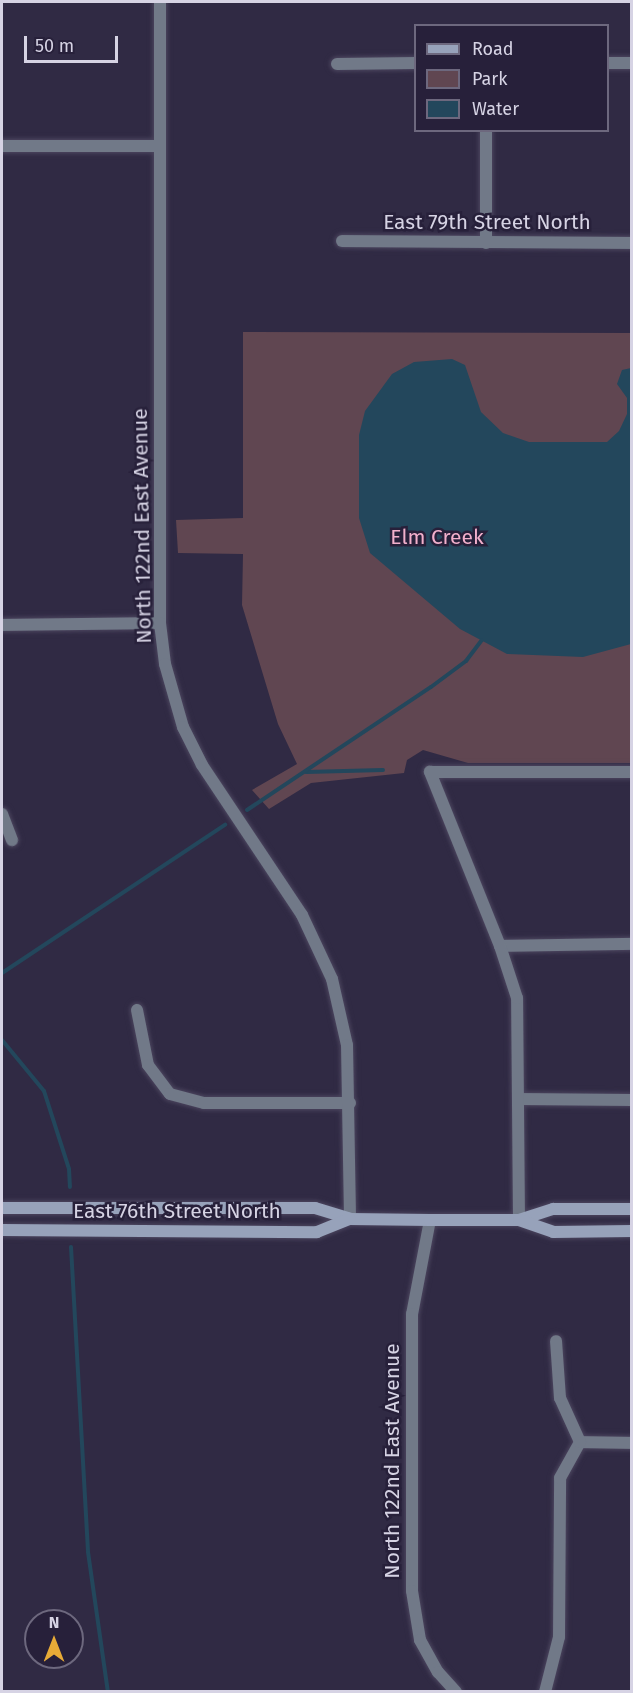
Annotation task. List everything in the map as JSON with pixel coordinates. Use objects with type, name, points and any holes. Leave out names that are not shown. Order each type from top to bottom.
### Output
[{"type":"main road","name":"East 76th Street North","points":[[2,1208],[315,1208],[350,1219],[430,1220],[519,1220],[553,1209],[632,1209]]},
{"type":"main road","name":"East 76th Street North","points":[[2,1230],[317,1232],[350,1219]]},
{"type":"main road","name":"East 76th Street North","points":[[519,1220],[554,1232],[632,1231]]},
{"type":"street","name":"North 122nd East Avenue","points":[[160,2],[160,623],[172,693],[202,765],[319,946],[343,1016],[350,1103],[350,1219]]},
{"type":"street","points":[[336,64],[414,63]]},
{"type":"street","points":[[609,63],[632,63]]},
{"type":"street","points":[[486,132],[486,243]]},
{"type":"street","points":[[2,146],[160,146]]},
{"type":"street","name":"East 79th Street North","points":[[342,241],[632,243]]},
{"type":"street","points":[[2,625],[160,623]]},
{"type":"street","points":[[519,1220],[517,998],[500,946],[430,772],[632,772]]},
{"type":"street","points":[[2,814],[12,840]]},
{"type":"street","points":[[500,946],[632,944]]},
{"type":"street","points":[[137,1010],[148,1065],[170,1094],[204,1103],[350,1103]]},
{"type":"street","points":[[518,1099],[632,1100]]},
{"type":"street","name":"North 122nd East Avenue","points":[[430,1220],[412,1314],[411,1591],[420,1640],[438,1672],[456,1692]]},
{"type":"street","points":[[556,1341],[560,1398],[579,1442]]},
{"type":"street","points":[[579,1442],[632,1443]]},
{"type":"street","points":[[545,1692],[559,1637],[560,1478],[579,1442]]},
{"type":"green space","name":"Elm Creek","points":[[243,332],[631,333],[631,763],[468,763],[423,750],[407,760],[404,773],[311,783],[269,809],[252,790],[297,764],[278,724],[242,605],[243,554],[178,553],[176,520],[243,518]]},
{"type":"water","points":[[452,359],[465,365],[481,412],[503,433],[529,442],[607,442],[619,431],[627,414],[627,398],[617,384],[622,370],[631,368],[631,644],[583,657],[507,654],[460,629],[370,553],[359,518],[359,435],[365,411],[392,374],[414,362]]},
{"type":"waterway","points":[[247,810],[431,687],[466,661],[482,640]]},
{"type":"waterway","points":[[306,772],[383,770]]},
{"type":"waterway","points":[[2,973],[225,825]]},
{"type":"waterway","points":[[2,1040],[44,1091],[69,1169],[70,1187]]},
{"type":"waterway","points":[[71,1247],[88,1552],[108,1692]]}]
